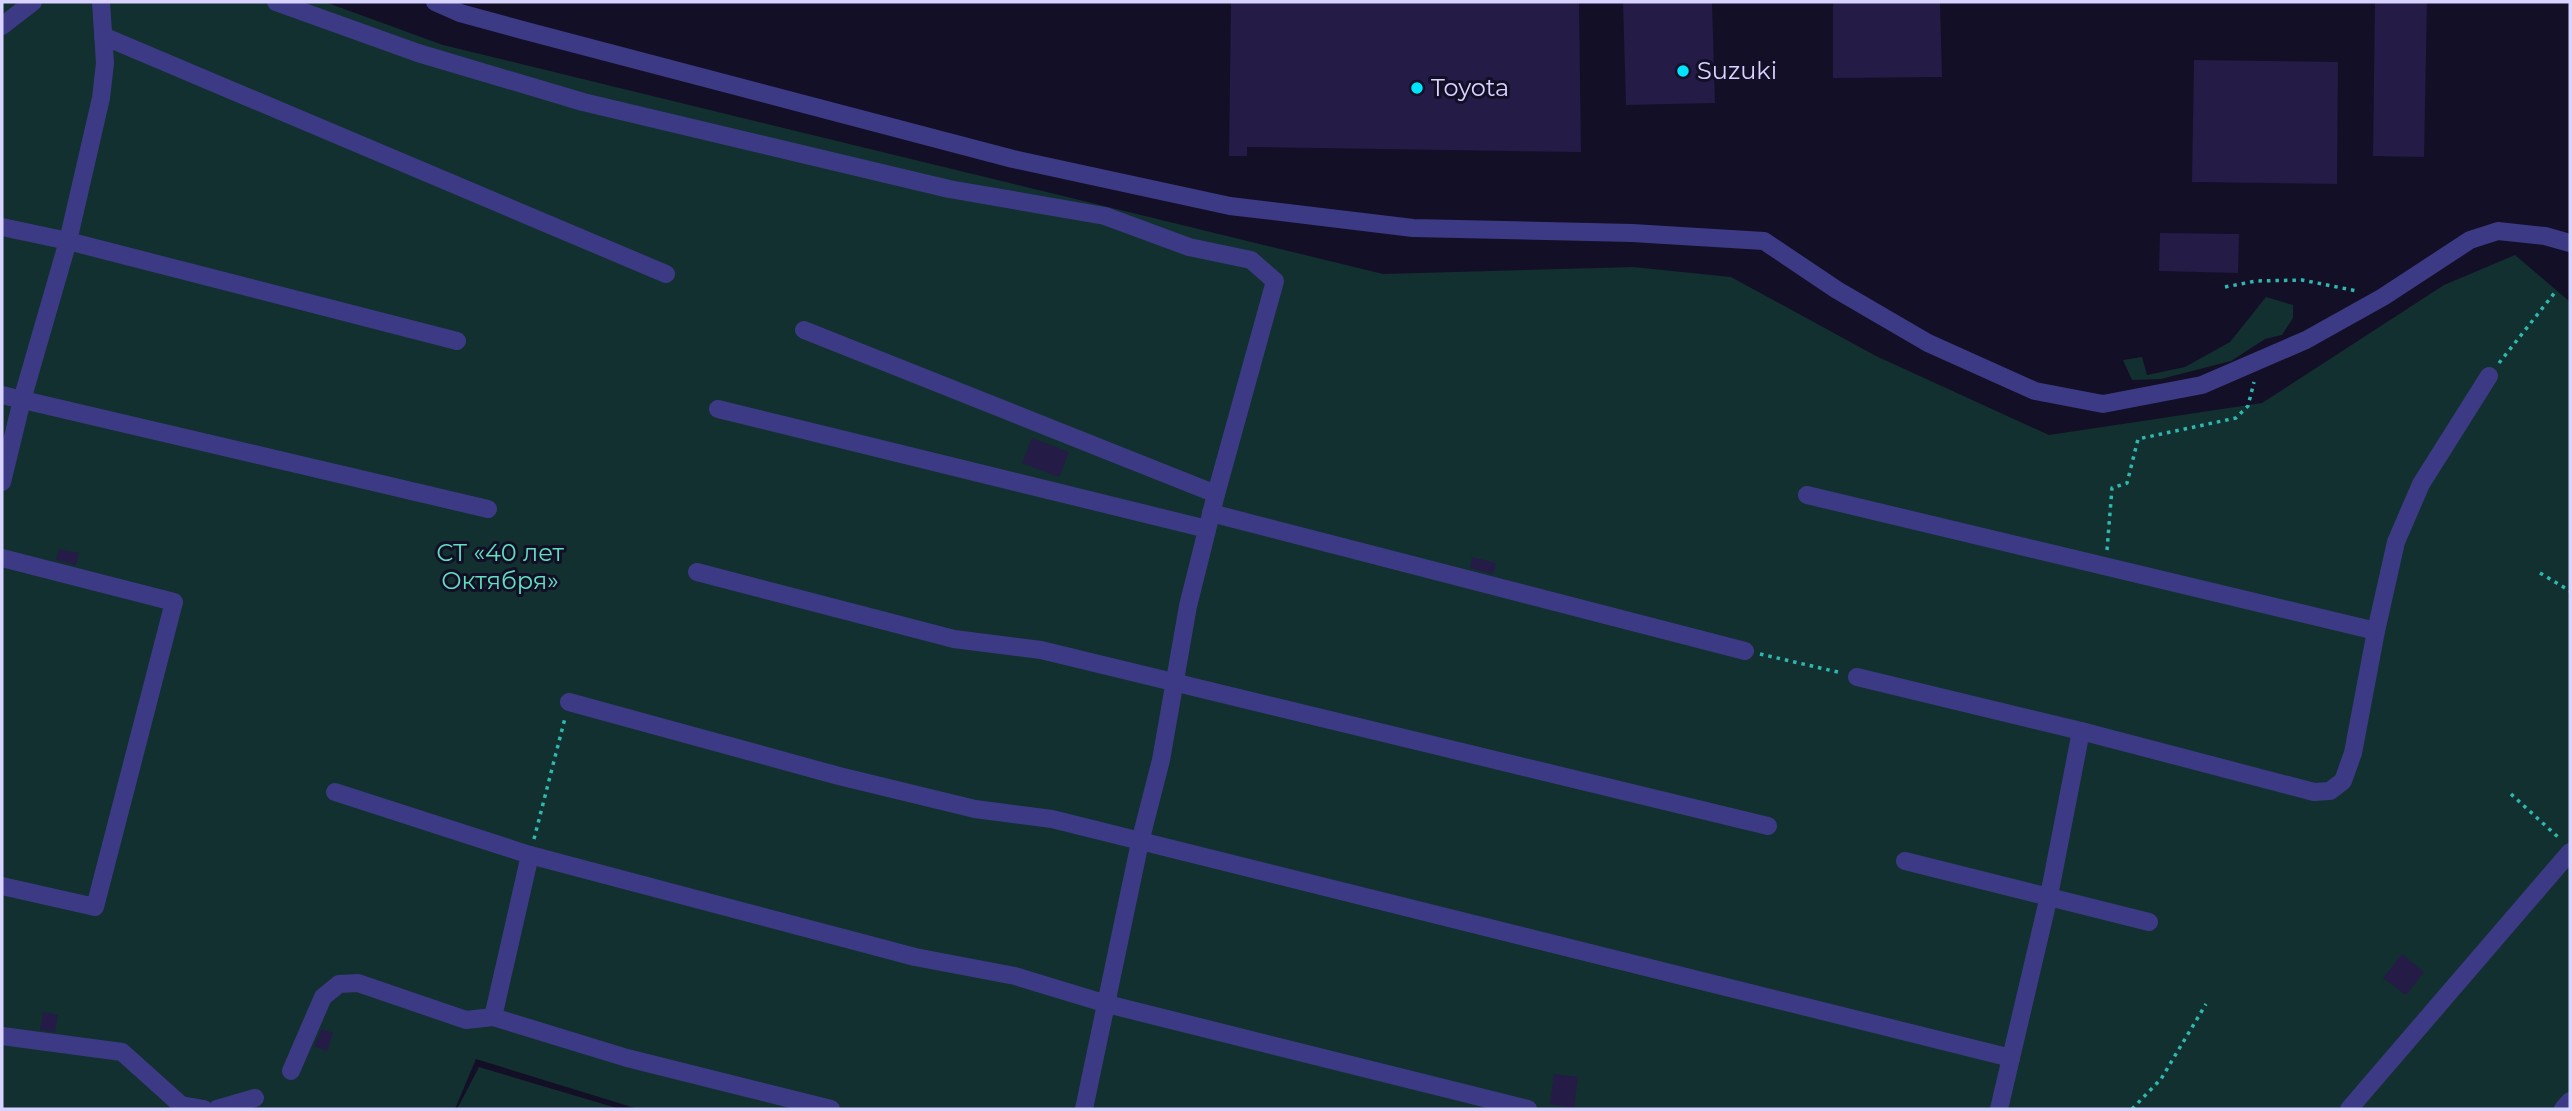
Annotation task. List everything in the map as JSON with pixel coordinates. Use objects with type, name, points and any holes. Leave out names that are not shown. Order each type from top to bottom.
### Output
[{"type":"lane","points":[[2,26],[33,2]]},
{"type":"lane","points":[[2,482],[22,400],[68,242],[101,98],[105,63],[101,2]]},
{"type":"lane","points":[[276,2],[418,53],[583,102],[949,189],[1105,216],[1189,247],[1251,260],[1275,281],[1188,606],[1161,760],[1140,842],[1084,1109]]},
{"type":"lane","points":[[435,2],[460,13],[526,31],[1013,159],[1230,206],[1413,228],[1632,233],[1764,241],[1837,290],[1928,343],[2035,391],[2103,404],[2202,385],[2306,340],[2383,296],[2470,240],[2498,231],[2545,236],[2570,243]]},
{"type":"lane","points":[[103,36],[666,274]]},
{"type":"lane","points":[[2,227],[457,341]]},
{"type":"lane","points":[[804,330],[1216,495]]},
{"type":"lane","points":[[1857,677],[2081,731],[2314,792],[2330,791],[2343,781],[2353,753],[2396,542],[2421,484],[2489,376]]},
{"type":"lane","points":[[2,395],[488,509]]},
{"type":"lane","points":[[718,409],[1209,521],[1745,651]]},
{"type":"lane","points":[[1807,495],[2376,631]]},
{"type":"lane","points":[[2,558],[174,602],[95,907],[2,886]]},
{"type":"lane","points":[[697,572],[954,639],[1041,650],[1768,826]]},
{"type":"lane","points":[[569,702],[975,809],[1052,819],[2011,1058]]},
{"type":"lane","points":[[1999,1109],[2049,896],[2081,731]]},
{"type":"lane","points":[[335,792],[530,855],[915,957],[1015,976],[1107,1004],[1528,1109]]},
{"type":"lane","points":[[2349,1109],[2565,846]]},
{"type":"lane","points":[[493,1017],[530,855]]},
{"type":"lane","points":[[1905,861],[2149,922]]},
{"type":"lane","points":[[292,1071],[323,997],[339,984],[358,984],[466,1020],[493,1017],[627,1058],[831,1109]]},
{"type":"lane","points":[[2,1036],[122,1052],[181,1105],[204,1109]]},
{"type":"lane","points":[[216,1109],[255,1098]]},
{"type":"lane","points":[[2563,1109],[2570,1101]]},
{"type":"path","points":[[2225,287],[2256,281],[2302,280],[2383,296]]},
{"type":"path","points":[[2489,376],[2556,291]]},
{"type":"path","points":[[2105,566],[2112,488],[2127,483],[2138,439],[2236,418],[2248,406],[2260,360]]},
{"type":"path","points":[[2540,573],[2570,591]]},
{"type":"path","points":[[1782,658],[1826,668]]},
{"type":"path","points":[[530,855],[569,702]]},
{"type":"path","points":[[2511,794],[2565,846]]},
{"type":"path","points":[[2132,1109],[2161,1079],[2206,1004]]},
{"type":"green space","name":"СТ «40 лет Октября»","points":[[2,2],[325,2],[443,45],[1383,274],[1633,267],[1731,277],[1876,356],[2049,435],[2262,403],[2444,285],[2515,255],[2570,302],[2570,1109],[638,1109],[476,1059],[455,1109],[2,1109]]},
{"type":"green space","points":[[2266,297],[2293,305],[2293,318],[2282,335],[2265,339],[2231,361],[2161,379],[2132,380],[2123,360],[2142,357],[2147,375],[2185,367],[2230,342]]},
{"type":"green space","points":[[479,1067],[620,1109],[457,1109]]},
{"type":"building","points":[[1231,2],[1579,2],[1581,152],[1247,147],[1247,156],[1229,156]]},
{"type":"building","points":[[1623,2],[1712,2],[1715,103],[1626,105]]},
{"type":"building","points":[[1833,2],[1940,2],[1942,77],[1833,78]]},
{"type":"building","points":[[2375,2],[2427,2],[2424,157],[2373,156]]},
{"type":"building","points":[[2194,60],[2338,62],[2337,184],[2192,182]]},
{"type":"building","points":[[2160,233],[2239,234],[2238,273],[2159,271]]},
{"type":"building","points":[[1032,438],[1069,452],[1059,477],[1022,463]]},
{"type":"building","points":[[59,549],[79,553],[76,565],[56,560]]},
{"type":"building","points":[[1472,557],[1496,563],[1493,574],[1470,568]]},
{"type":"building","points":[[2402,954],[2424,972],[2406,995],[2383,978]]},
{"type":"building","points":[[43,1012],[58,1015],[55,1032],[40,1030]]},
{"type":"building","points":[[322,1029],[333,1033],[327,1051],[314,1046]]},
{"type":"building","points":[[1554,1074],[1578,1077],[1574,1108],[1550,1104]]},
{"type":"place","name":"Suzuki","points":[[1683,71]]},
{"type":"place","name":"Toyota","points":[[1417,88]]}]
